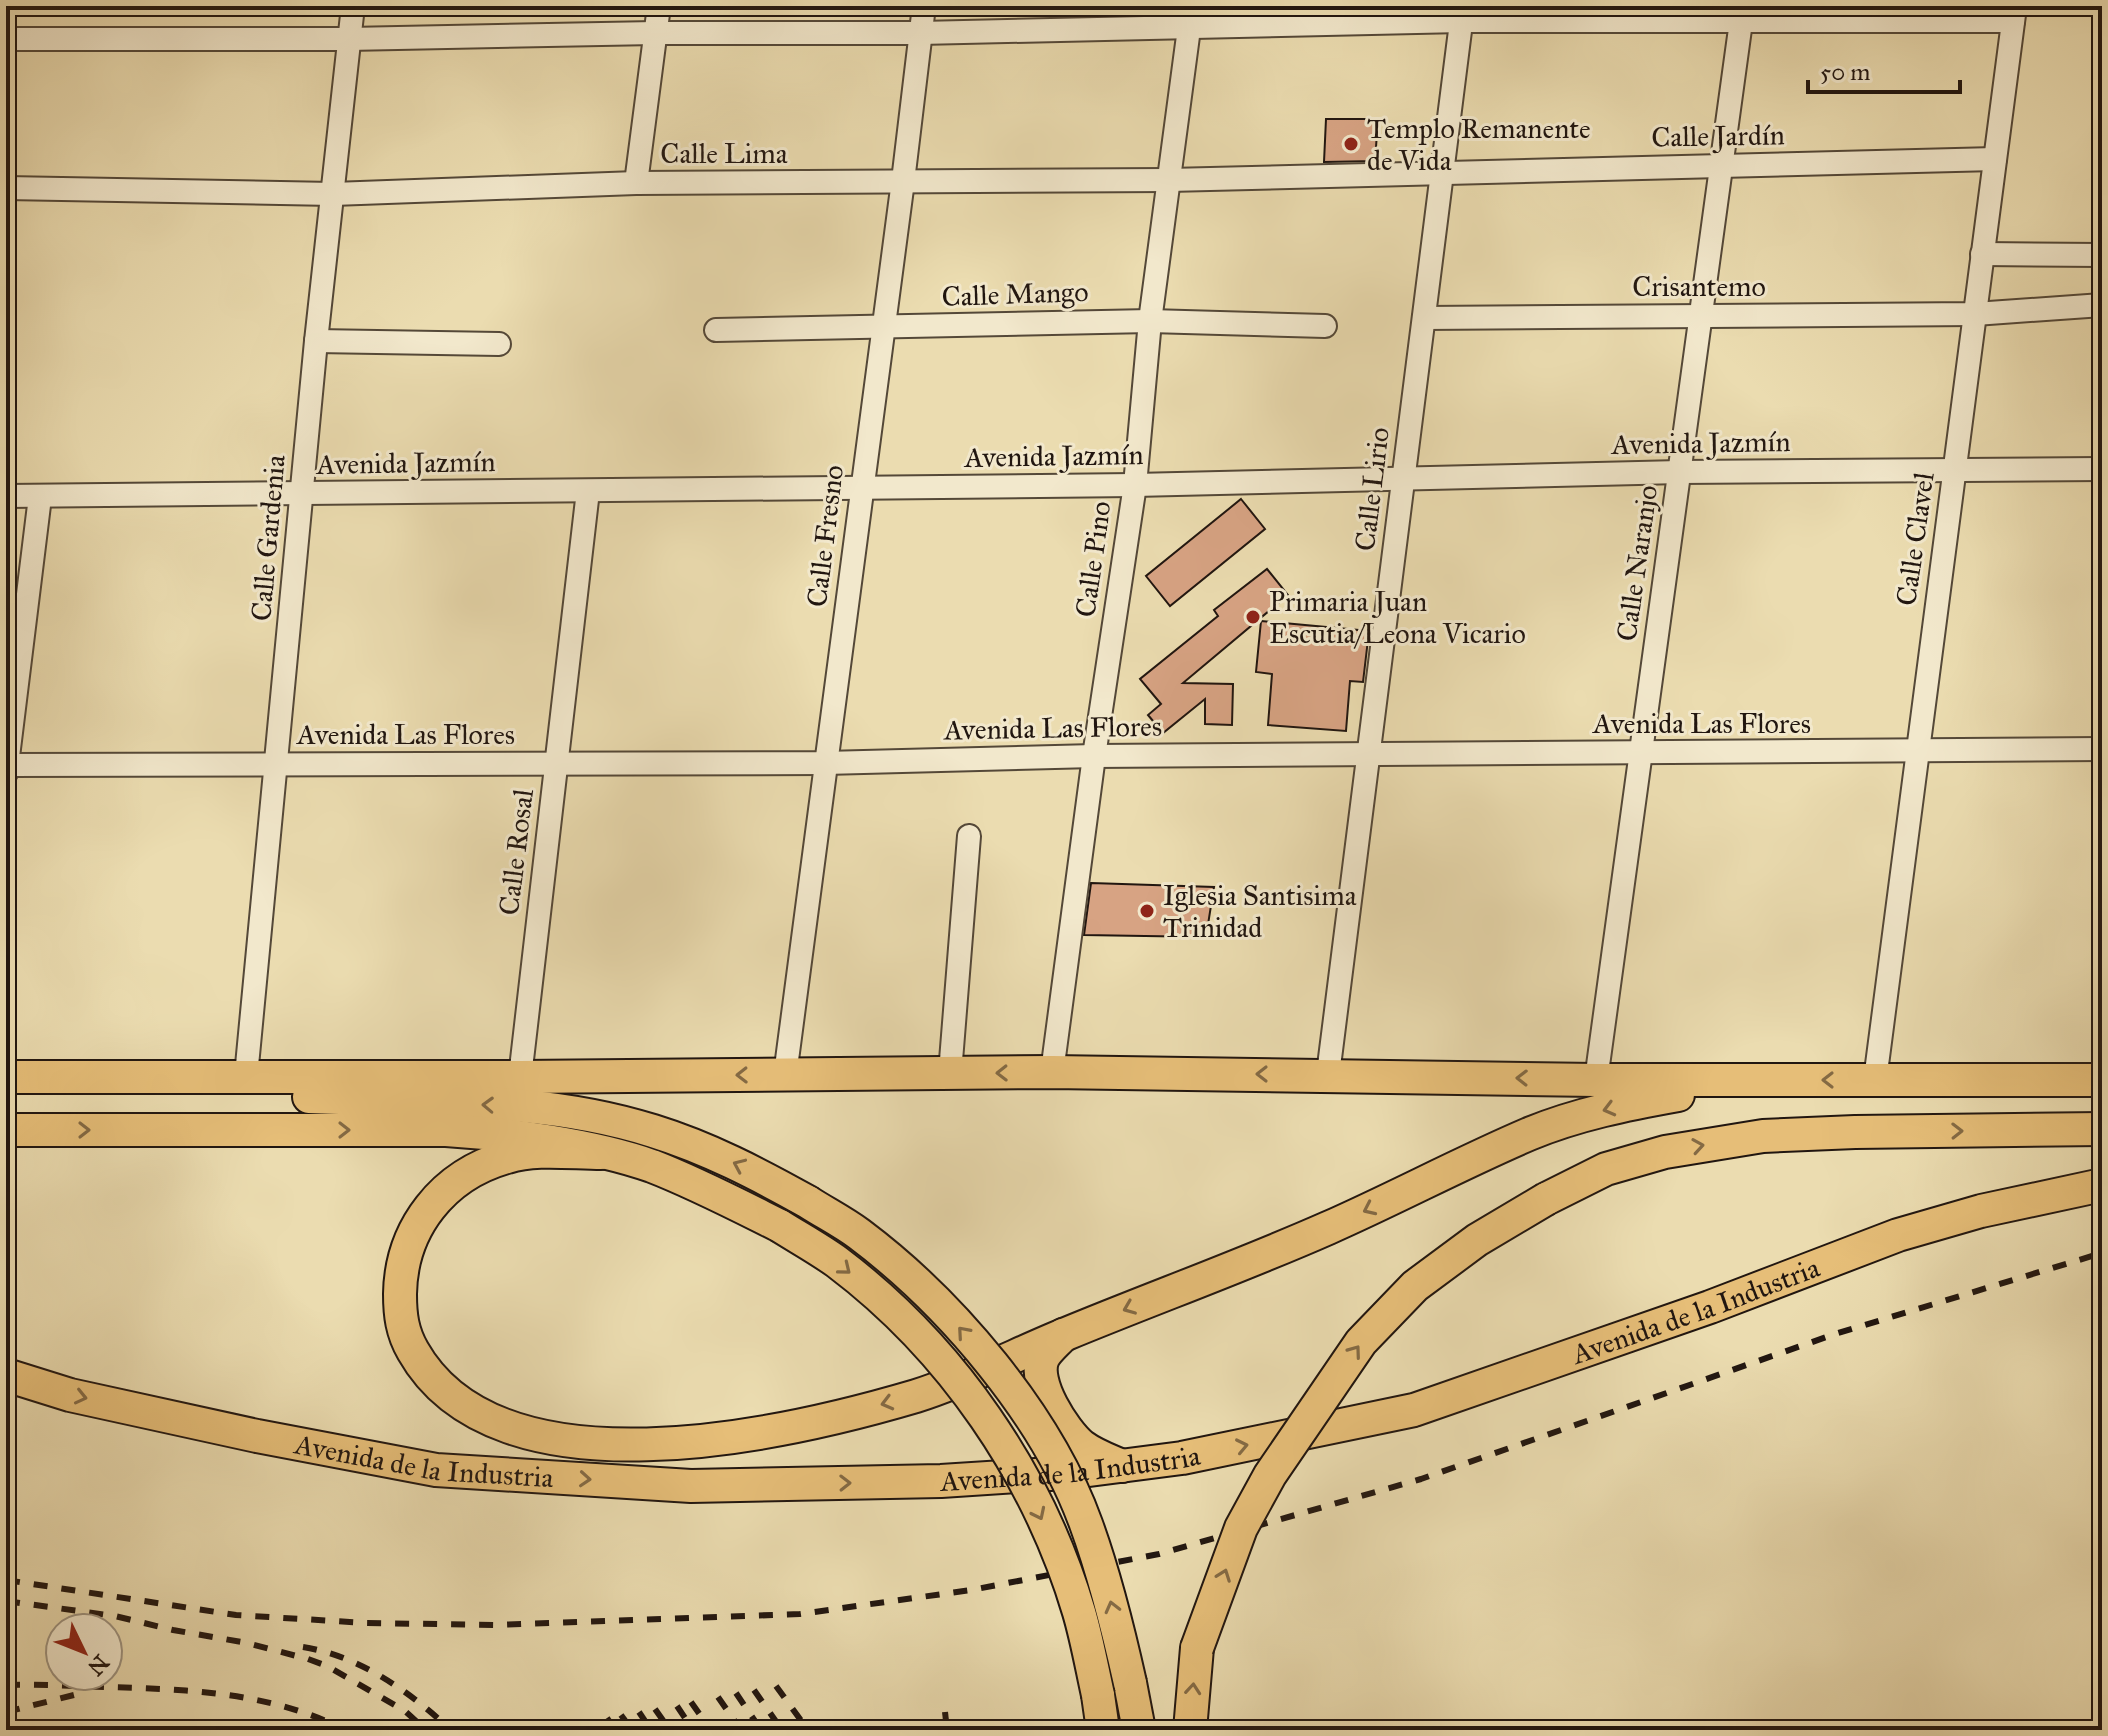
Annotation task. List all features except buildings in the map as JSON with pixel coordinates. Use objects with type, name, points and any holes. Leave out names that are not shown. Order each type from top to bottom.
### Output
[{"type":"highway","points":[[6,1077],[520,1077],[1052,1072],[1596,1080],[2102,1080]]},
{"type":"highway","points":[[246,1076],[307,1097],[513,1106],[585,1115],[652,1130],[758,1174],[858,1234],[947,1313],[1016,1395],[1063,1473],[1086,1522],[1111,1601],[1139,1730]]},
{"type":"highway","points":[[601,1153],[511,1155],[464,1176],[444,1191],[426,1208],[410,1238],[402,1264],[400,1320],[409,1345],[422,1367],[486,1419],[549,1437],[637,1446],[764,1433],[920,1394],[1326,1229],[1531,1133],[1629,1104],[1768,1079]]},
{"type":"highway","points":[[1190,1730],[1197,1648],[1241,1528],[1270,1475],[1361,1342],[1415,1286],[1477,1240],[1546,1199],[1606,1169],[1665,1152],[1763,1136],[2102,1129]]},
{"type":"highway","points":[[6,1130],[446,1130],[497,1133],[650,1166],[722,1196],[780,1226],[836,1261],[881,1299],[975,1401],[1008,1452],[1061,1561],[1079,1612],[1103,1730]]},
{"type":"highway","name":"Avenida de la Industria","points":[[6,1375],[70,1395],[257,1436],[436,1470],[691,1486],[941,1481],[1066,1473],[1182,1458],[1414,1410],[1710,1307],[1898,1235],[1981,1211],[2102,1185]]},
{"type":"highway","points":[[1063,1335],[1044,1355],[1040,1379],[1045,1391],[1073,1437],[1092,1453],[1122,1466]]},
{"type":"street","name":"Calle Gardenia","points":[[246,1076],[316,341],[353,6]]},
{"type":"street","points":[[636,183],[659,6]]},
{"type":"street","name":"Calle Fresno","points":[[785,1075],[924,6]]},
{"type":"street","name":"Calle Lirio","points":[[1328,1074],[1463,13]]},
{"type":"street","name":"Calle Naranjo","points":[[1596,1080],[1742,13]]},
{"type":"street","points":[[6,39],[920,33],[1190,16],[2014,14]]},
{"type":"street","name":"Calle Clavel","points":[[1875,1080],[2014,14]]},
{"type":"street","name":"Calle Pino","points":[[1052,1072],[1094,756],[1135,485],[1150,321],[1190,16]]},
{"type":"street","name":"Calle Jardín","points":[[1442,173],[1995,159]]},
{"type":"street","name":"Calle Lima","points":[[6,188],[333,194],[636,183],[1169,180],[1442,173]]},
{"type":"street","points":[[1982,254],[2102,255]]},
{"type":"street","name":"Crisantemo","points":[[1424,318],[1975,314],[2102,305]]},
{"type":"street","name":"Calle Mango","points":[[716,330],[1150,321],[1325,326]]},
{"type":"street","points":[[316,341],[499,344]]},
{"type":"street","name":"Avenida Jazmín","points":[[6,496],[1135,485],[1680,472],[2102,469]]},
{"type":"street","name":"Calle Rosal","points":[[520,1077],[588,491]]},
{"type":"street","points":[[6,773],[40,497]]},
{"type":"street","name":"Avenida Las Flores","points":[[6,765],[825,763],[1094,756],[2102,749]]},
{"type":"street","points":[[950,1073],[969,836]]},
{"type":"railway","points":[[6,1580],[236,1615],[367,1623],[496,1625],[800,1614],[971,1590],[1159,1554],[1421,1479],[1835,1334],[2102,1253]]},
{"type":"railway","points":[[6,1601],[115,1616],[308,1659],[327,1666],[405,1711],[426,1730]]},
{"type":"railway","points":[[303,1647],[364,1667],[419,1702],[451,1730]]},
{"type":"railway","points":[[6,1685],[166,1689],[228,1695],[288,1708],[345,1730]]},
{"type":"railway","points":[[776,1686],[808,1730]]},
{"type":"railway","points":[[754,1690],[782,1730]]},
{"type":"railway","points":[[736,1693],[761,1730]]},
{"type":"railway","points":[[6,1712],[78,1694]]},
{"type":"railway","points":[[718,1697],[741,1730]]},
{"type":"railway","points":[[691,1702],[711,1730]]},
{"type":"railway","points":[[677,1706],[693,1730]]},
{"type":"railway","points":[[655,1709],[670,1730]]},
{"type":"railway","points":[[639,1712],[651,1730]]},
{"type":"railway","points":[[945,1712],[947,1730]]},
{"type":"railway","points":[[621,1715],[632,1730]]},
{"type":"railway","points":[[607,1718],[615,1730]]},
{"type":"railway","points":[[591,1721],[597,1730]]},
{"type":"railway","points":[[573,1725],[576,1730]]},
{"type":"place","name":"Templo Remanente de Vida","points":[[1351,144]]},
{"type":"place","name":"Primaria Juan Escutia/Leona Vicario","points":[[1253,617]]},
{"type":"place","name":"Iglesia Santisima Trinidad","points":[[1147,911]]}]
